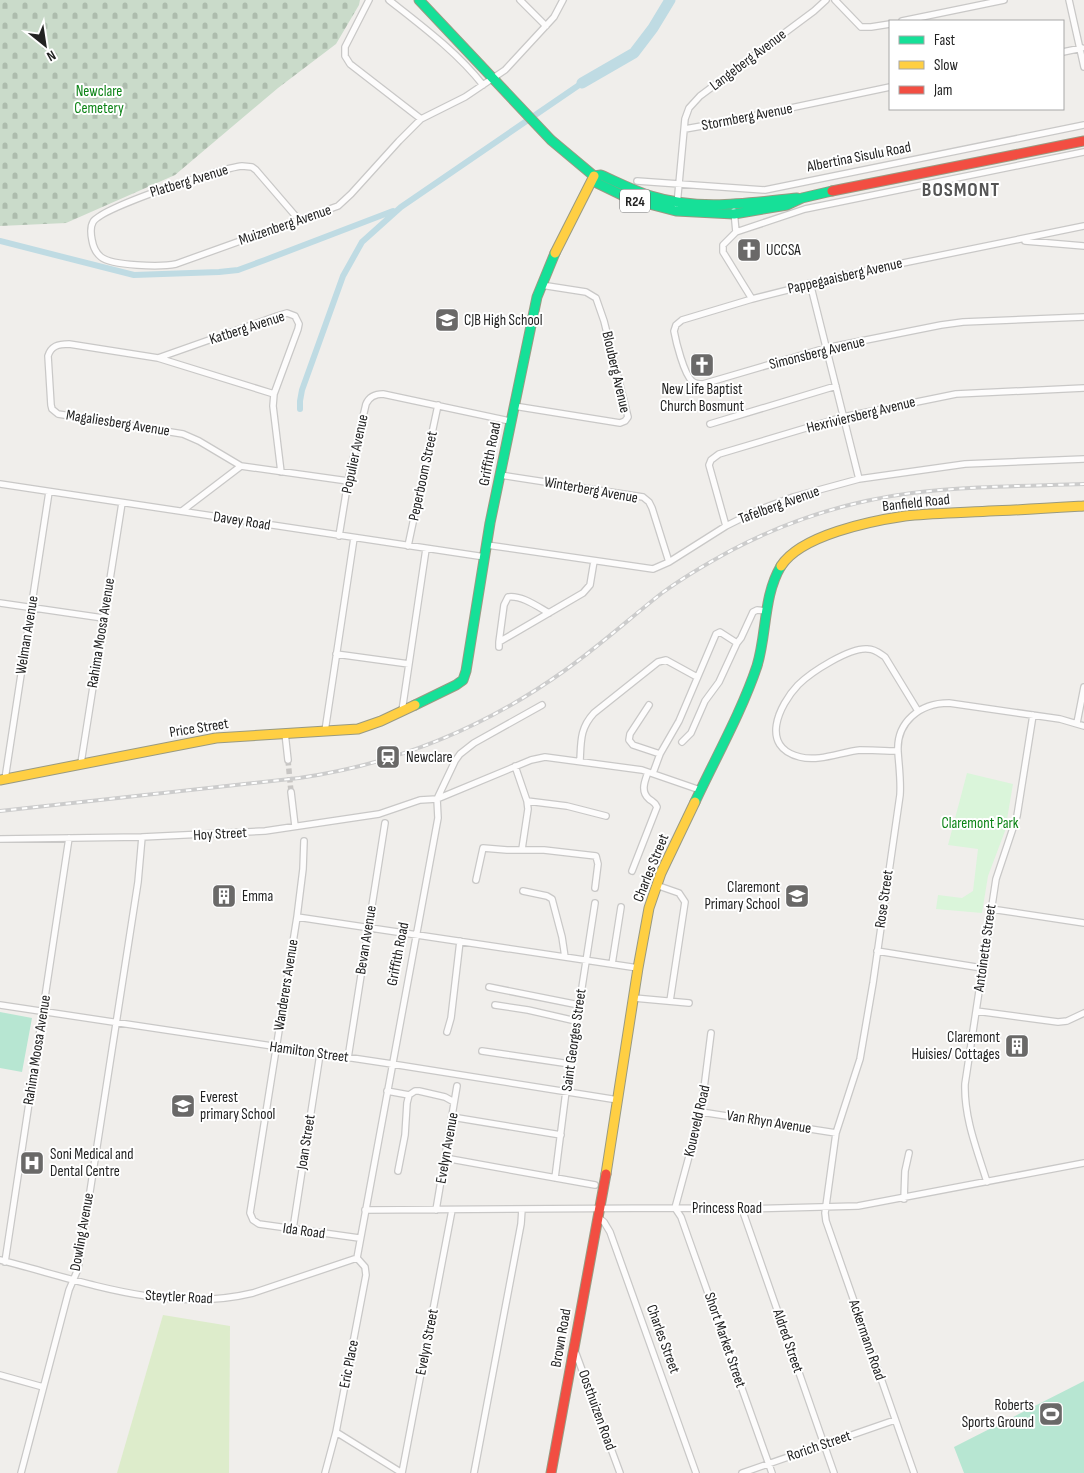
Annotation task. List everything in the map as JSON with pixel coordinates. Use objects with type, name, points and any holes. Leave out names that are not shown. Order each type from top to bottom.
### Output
[{"type":"street","points":[[370,0],[345,47],[344,52],[347,60],[358,71],[421,119]]},
{"type":"street","points":[[389,0],[451,51],[483,85]]},
{"type":"street","name":"Albertina Sisulu Road","points":[[419,0],[567,155],[594,176],[602,175],[677,207],[703,205],[734,209],[787,205],[802,198],[1084,140]]},
{"type":"street","points":[[520,0],[546,26]]},
{"type":"street","name":"Muizenberg Avenue","points":[[93,222],[91,231],[93,244],[101,258],[120,263],[164,266],[176,264],[333,208],[342,203],[421,119],[465,97],[494,79],[513,62],[546,26],[557,12],[563,0]]},
{"type":"street","name":"Langeberg Avenue","points":[[685,129],[687,112],[700,96],[826,0]]},
{"type":"street","points":[[835,0],[861,27],[889,24]]},
{"type":"street","points":[[907,20],[1004,0]]},
{"type":"street","points":[[1069,0],[1082,48],[1084,67]]},
{"type":"street","points":[[1064,52],[1082,48]]},
{"type":"street","name":"Stormberg Avenue","points":[[677,207],[685,129],[889,87]]},
{"type":"street","name":"Albertina Sisulu Road","points":[[637,181],[765,190],[1084,125]]},
{"type":"street","points":[[752,299],[724,255],[723,244],[736,232],[806,209],[1084,152]]},
{"type":"street","name":"Platberg Avenue","points":[[93,222],[100,216],[135,199],[242,166],[252,167],[256,170],[299,220]]},
{"type":"street","name":"Griffith Road","points":[[402,711],[456,685],[465,676],[510,421],[534,306],[541,285],[579,203],[594,176]]},
{"type":"street","points":[[734,209],[736,232]]},
{"type":"street","name":"Pappegaaisberg Avenue","points":[[752,299],[859,272],[1084,226]]},
{"type":"street","name":"Pappegaaisberg Avenue","points":[[1018,240],[1084,246]]},
{"type":"street","points":[[810,283],[859,479]]},
{"type":"street","name":"Blouberg Avenue","points":[[514,406],[620,423],[628,417],[604,321],[596,298],[586,292],[541,285]]},
{"type":"street","name":"Simonsberg Avenue","points":[[752,299],[682,320],[676,325],[675,336],[687,372],[694,383],[714,382],[826,348],[954,323],[1084,317]]},
{"type":"street","name":"Katberg Avenue","points":[[158,358],[277,316],[291,313],[298,320],[298,329],[274,394],[273,406],[281,472]]},
{"type":"street","name":"Magaliesberg Avenue","points":[[274,394],[158,358],[68,344],[55,345],[48,356],[50,400],[52,409],[58,414],[183,434],[199,441],[241,466],[348,481]]},
{"type":"street","points":[[710,424],[836,386]]},
{"type":"street","name":"Hexriviersberg Avenue","points":[[726,526],[709,465],[714,457],[736,448],[843,417],[956,394],[1084,388]]},
{"type":"street","name":"Populier Avenue","points":[[339,536],[348,481],[366,404],[370,397],[383,394],[510,421]]},
{"type":"street","name":"Peperboom Street","points":[[408,546],[438,405]]},
{"type":"street","name":"Tafelberg Avenue","points":[[487,545],[647,569],[669,562],[726,526],[772,504],[859,479],[966,464],[1084,460]]},
{"type":"street","points":[[182,512],[241,466]]},
{"type":"street","name":"Winterberg Avenue","points":[[500,475],[643,498],[649,502],[652,508],[669,562]]},
{"type":"street","name":"Davey Road","points":[[0,484],[485,557]]},
{"type":"street","name":"Welman Avenue","points":[[2,779],[49,492]]},
{"type":"street","name":"Rahima Moosa Avenue","points":[[81,763],[122,503]]},
{"type":"street","name":"Banfield Road","points":[[773,583],[780,567],[794,553],[827,535],[856,526],[907,516],[1084,506]]},
{"type":"street","points":[[325,731],[354,538]]},
{"type":"street","points":[[402,711],[426,549]]},
{"type":"street","points":[[549,613],[514,596],[508,597],[504,605],[499,645],[588,589],[594,561]]},
{"type":"street","name":"Charles Street","points":[[696,1473],[610,1232],[600,1213],[649,908],[656,885],[756,670],[773,583]]},
{"type":"street","points":[[0,603],[103,618]]},
{"type":"street","points":[[682,742],[691,732],[706,701],[719,682],[753,612],[757,610],[768,611]]},
{"type":"street","points":[[632,871],[657,808],[655,802],[644,793],[644,787],[679,721],[717,633],[720,632],[737,643]]},
{"type":"street","points":[[898,751],[860,750],[801,758],[786,751],[781,746],[775,732],[786,702],[800,683],[842,656],[860,649],[870,649],[878,652],[884,658],[918,711],[928,705],[949,702],[1033,715],[1084,726]]},
{"type":"street","points":[[336,654],[409,664]]},
{"type":"street","points":[[580,761],[582,733],[586,722],[594,713],[658,662],[666,660],[697,677]]},
{"type":"street","points":[[1077,723],[1083,704],[1084,687]]},
{"type":"street","name":"Griffith Road","points":[[356,1258],[438,818],[437,799],[455,761],[466,749],[542,705]]},
{"type":"street","points":[[649,705],[630,734],[629,740],[633,745],[660,754]]},
{"type":"street","name":"Price Street","points":[[2,779],[216,738],[366,727],[402,711]]},
{"type":"street","name":"Rose Street","points":[[826,1206],[836,1133],[860,1059],[873,983],[900,795],[901,782],[898,751],[904,723],[918,711]]},
{"type":"street","name":"Antoinette Street","points":[[987,1182],[969,1120],[965,1094],[991,909],[999,868],[1017,816],[1033,715]]},
{"type":"street","points":[[285,733],[288,760]]},
{"type":"street","name":"Hoy Street","points":[[0,839],[142,837],[257,832],[379,814],[420,800],[437,799],[515,766],[545,757],[651,773],[700,790]]},
{"type":"street","points":[[515,766],[528,809],[522,849]]},
{"type":"street","points":[[291,792],[295,826]]},
{"type":"street","points":[[527,801],[566,806],[606,816]]},
{"type":"street","name":"Bevan Avenue","points":[[348,1058],[385,822]]},
{"type":"street","name":"Dowling Avenue","points":[[21,1473],[68,1292],[78,1269],[138,882],[142,837]]},
{"type":"street","name":"Rahima Moosa Avenue","points":[[3,1261],[69,838]]},
{"type":"street","name":"Wanderers Avenue","points":[[251,1217],[250,1213],[297,917],[303,870],[304,841]]},
{"type":"street","points":[[476,880],[483,848],[569,851],[596,856],[598,864],[595,888]]},
{"type":"street","points":[[656,885],[679,893],[685,902],[670,1001]]},
{"type":"street","points":[[523,892],[547,896],[552,899],[565,957]]},
{"type":"street","name":"Saint Georges Street","points":[[555,1178],[594,903]]},
{"type":"street","points":[[612,964],[621,907]]},
{"type":"street","points":[[991,909],[1084,923]]},
{"type":"street","points":[[297,917],[638,968]]},
{"type":"street","points":[[447,1032],[451,1018],[460,941]]},
{"type":"street","points":[[877,951],[982,968]]},
{"type":"street","points":[[489,987],[579,1005]]},
{"type":"street","points":[[634,998],[689,1003]]},
{"type":"street","name":"Hamilton Street","points":[[0,1005],[618,1100]]},
{"type":"street","points":[[495,1005],[576,1021]]},
{"type":"street","points":[[976,1011],[1058,1022],[1084,1013]]},
{"type":"street","name":"Koueveld Road","points":[[675,1208],[701,1112],[711,1033]]},
{"type":"street","points":[[482,1051],[570,1064]]},
{"type":"street","name":"Joan Street","points":[[293,1229],[320,1054]]},
{"type":"street","name":"Evelyn Avenue","points":[[436,1210],[457,1086]]},
{"type":"street","points":[[387,1090],[409,1095]]},
{"type":"street","points":[[398,1171],[405,1135],[409,1095],[419,1091],[444,1097],[454,1102]]},
{"type":"street","name":"Van Rhyn Avenue","points":[[701,1112],[836,1133]]},
{"type":"street","points":[[452,1117],[561,1135]]},
{"type":"street","points":[[904,1198],[905,1171],[909,1153]]},
{"type":"street","points":[[445,1158],[595,1185]]},
{"type":"street","name":"Princess Road","points":[[365,1210],[522,1210],[600,1213],[675,1208],[742,1209],[866,1206],[1084,1162]]},
{"type":"street","name":"Ackermann Road","points":[[826,1206],[826,1221],[914,1473]]},
{"type":"street","name":"Short Market Street","points":[[675,1208],[681,1217],[772,1473]]},
{"type":"street","name":"Aldred Street","points":[[742,1209],[834,1473]]},
{"type":"street","name":"Evelyn Street","points":[[402,1473],[452,1210]]},
{"type":"street","points":[[474,1473],[522,1210]]},
{"type":"street","name":"Brown Road","points":[[551,1473],[600,1213]]},
{"type":"street","name":"Ida Road","points":[[251,1217],[259,1224],[359,1238]]},
{"type":"street","name":"Steytler Road","points":[[3,1261],[73,1280],[166,1300],[221,1299],[253,1293],[356,1258]]},
{"type":"street","name":"Eric Place","points":[[326,1473],[336,1432],[366,1275],[365,1267],[356,1258]]},
{"type":"street","name":"Oosthuizen Road","points":[[574,1347],[620,1473]]},
{"type":"street","points":[[0,1375],[43,1387]]},
{"type":"street","name":"Rorich Street","points":[[742,1473],[895,1420]]},
{"type":"street","points":[[336,1432],[402,1473]]},
{"type":"green space","name":"Newclare Cemetery","points":[[0,0],[360,0],[359,5],[336,44],[278,88],[175,175],[66,223],[0,226]]},
{"type":"green space","name":"Claremont Park","points":[[967,773],[1013,784],[1005,831],[988,876],[982,913],[936,909],[938,895],[962,898],[973,891],[978,849],[948,845]]},
{"type":"green space","points":[[0,1012],[32,1018],[22,1072],[0,1068]]},
{"type":"green space","points":[[163,1315],[230,1326],[229,1473],[117,1473]]},
{"type":"green space","name":"Roberts Sports Ground","points":[[1084,1381],[1084,1473],[964,1473],[954,1447]]},
{"type":"waterway","points":[[582,83],[634,53],[653,28],[670,0]]},
{"type":"waterway","points":[[300,409],[302,390],[343,276],[362,242],[401,207],[582,83]]},
{"type":"waterway","points":[[0,241],[134,275],[219,272],[238,270],[393,211]]},
{"type":"tunnel","points":[[288,760],[291,792]]},
{"type":"railway","points":[[0,811],[299,778],[335,772],[404,753],[438,741],[502,710],[577,662],[679,581],[732,550],[797,521],[865,501],[912,493],[976,488],[1084,484]]},
{"type":"traffic: fast","points":[[419,0],[551,140],[594,176],[597,183],[630,199],[676,211],[734,214],[787,205],[802,198],[832,191]]},
{"type":"traffic: fast","points":[[594,176],[601,175],[632,189],[669,201],[705,205],[797,198]]},
{"type":"traffic: fast","points":[[415,705],[456,685],[463,680],[466,671],[490,523],[537,297],[555,253]]},
{"type":"traffic: fast","points":[[695,802],[751,683],[760,654],[771,590],[781,566]]},
{"type":"traffic: slow","points":[[555,253],[594,176]]},
{"type":"traffic: slow","points":[[781,566],[791,555],[820,538],[838,531],[874,522],[916,515],[1084,506]]},
{"type":"traffic: slow","points":[[0,780],[216,738],[358,729],[381,721],[415,705]]},
{"type":"traffic: slow","points":[[606,1174],[649,908],[661,873],[695,802]]},
{"type":"traffic: jam","points":[[832,191],[1084,141]]},
{"type":"traffic: jam","points":[[551,1473],[606,1174]]},
{"type":"place","name":"UCCSA","points":[[749,250]]},
{"type":"place","name":"CJB High School","points":[[447,320]]},
{"type":"place","name":"New Life Baptist Church Bosmunt","points":[[702,365]]},
{"type":"place","name":"Newclare","points":[[388,757]]},
{"type":"place","name":"Emma","points":[[224,896]]},
{"type":"place","name":"Claremont Primary School","points":[[797,896]]},
{"type":"place","name":"Claremont Huisies/ Cottages","points":[[1017,1046]]},
{"type":"place","name":"Everest primary School","points":[[183,1106]]},
{"type":"place","name":"Soni Medical and Dental Centre","points":[[32,1163]]},
{"type":"place","name":"Roberts Sports Ground","points":[[1051,1414]]},
{"type":"district","name":"BOSMONT","points":[[961,190]]}]
